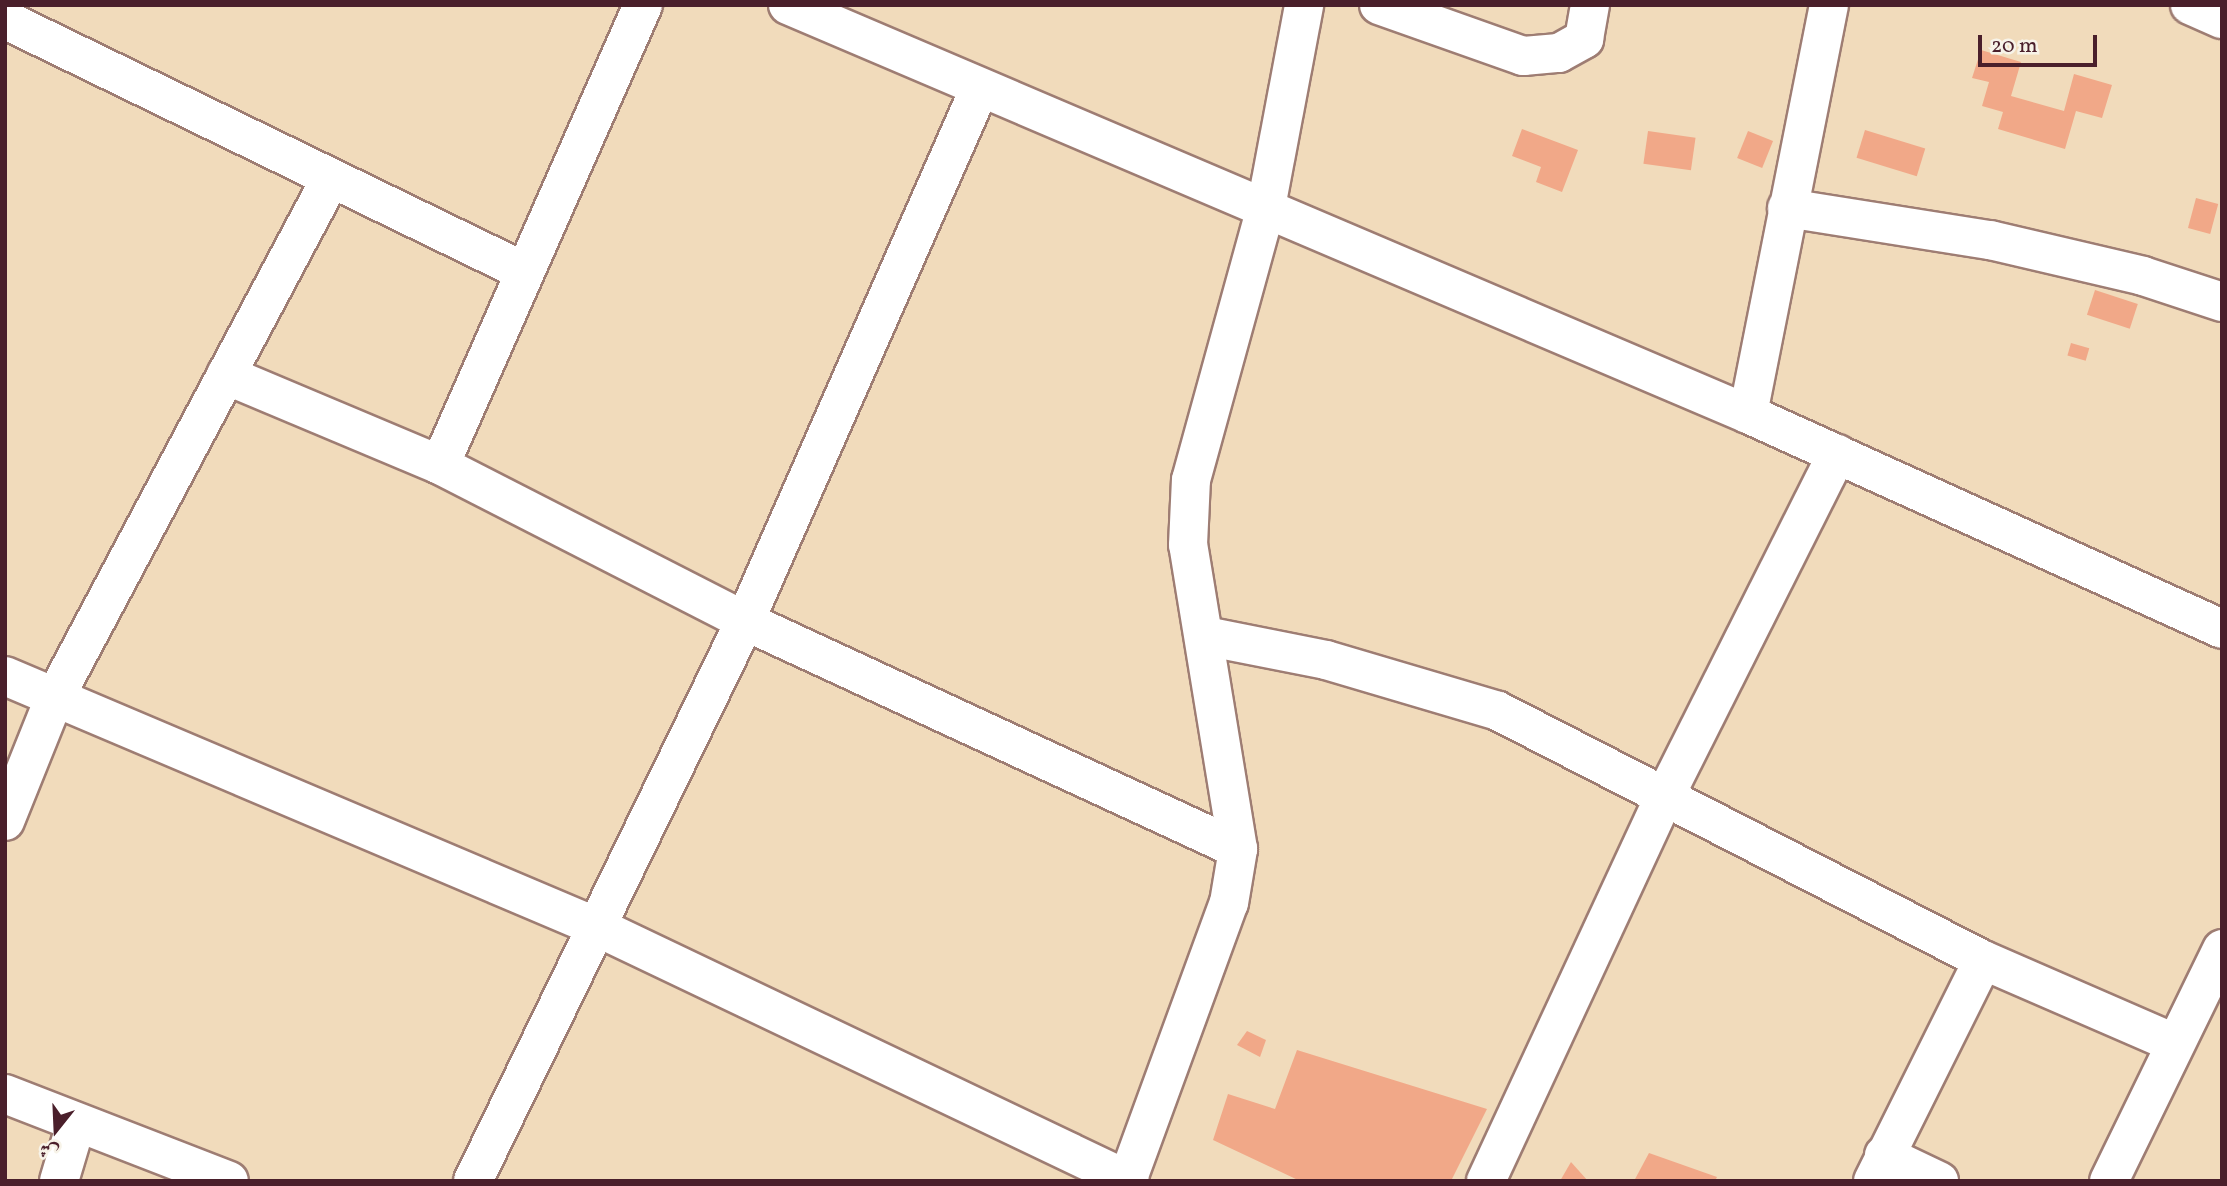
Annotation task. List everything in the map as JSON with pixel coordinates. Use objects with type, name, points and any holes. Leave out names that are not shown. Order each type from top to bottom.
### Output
[{"type":"street","points":[[440,466],[521,270],[643,5]]},
{"type":"street","points":[[789,5],[979,90],[1266,207],[1748,414],[2222,629]]},
{"type":"street","points":[[5,677],[597,927],[1128,1180],[1229,902],[1238,849],[1188,545],[1191,480],[1266,207],[1304,5]]},
{"type":"street","points":[[1379,5],[1523,56],[1559,53],[1584,39],[1590,5]]},
{"type":"street","points":[[1748,414],[1829,5]]},
{"type":"street","points":[[2190,5],[2222,19]]},
{"type":"street","points":[[10,18],[330,180],[521,270]]},
{"type":"street","points":[[473,1181],[746,621],[979,90]]},
{"type":"street","points":[[5,821],[54,699],[330,180]]},
{"type":"street","points":[[1787,208],[1990,240],[2143,276],[2222,302]]},
{"type":"street","points":[[226,375],[440,466],[746,621],[1238,849]]},
{"type":"street","points":[[1486,1181],[1665,796],[1837,454]]},
{"type":"street","points":[[1205,636],[1326,660],[1498,711],[1983,960],[2174,1043]]},
{"type":"street","points":[[2109,1181],[2222,949]]},
{"type":"street","points":[[1939,1181],[1878,1168],[1983,960]]},
{"type":"street","points":[[5,1094],[76,1124],[229,1181]]},
{"type":"street","points":[[59,1181],[76,1124]]},
{"type":"building","points":[[1981,50],[2021,62],[2011,96],[2064,111],[2074,74],[2112,85],[2102,118],[2076,111],[2065,149],[1998,129],[2003,112],[1982,106],[1989,82],[1972,78]]},
{"type":"building","points":[[1522,129],[1578,150],[1562,192],[1536,182],[1541,167],[1512,156]]},
{"type":"building","points":[[1865,130],[1925,148],[1917,176],[1857,158]]},
{"type":"building","points":[[1648,131],[1696,138],[1691,170],[1643,164]]},
{"type":"building","points":[[1748,131],[1773,141],[1762,168],[1737,158]]},
{"type":"building","points":[[2196,198],[2218,204],[2210,234],[2188,228]]},
{"type":"building","points":[[2095,290],[2138,304],[2130,329],[2087,315]]},
{"type":"building","points":[[2071,343],[2089,348],[2086,361],[2067,355]]},
{"type":"building","points":[[1247,1031],[1266,1040],[1260,1057],[1237,1045]]},
{"type":"building","points":[[1297,1050],[1487,1109],[1451,1181],[1300,1181],[1213,1140],[1228,1094],[1275,1109]]},
{"type":"building","points":[[1649,1153],[1717,1177],[1715,1181],[1634,1181]]},
{"type":"building","points":[[1571,1162],[1588,1181],[1560,1181]]}]
